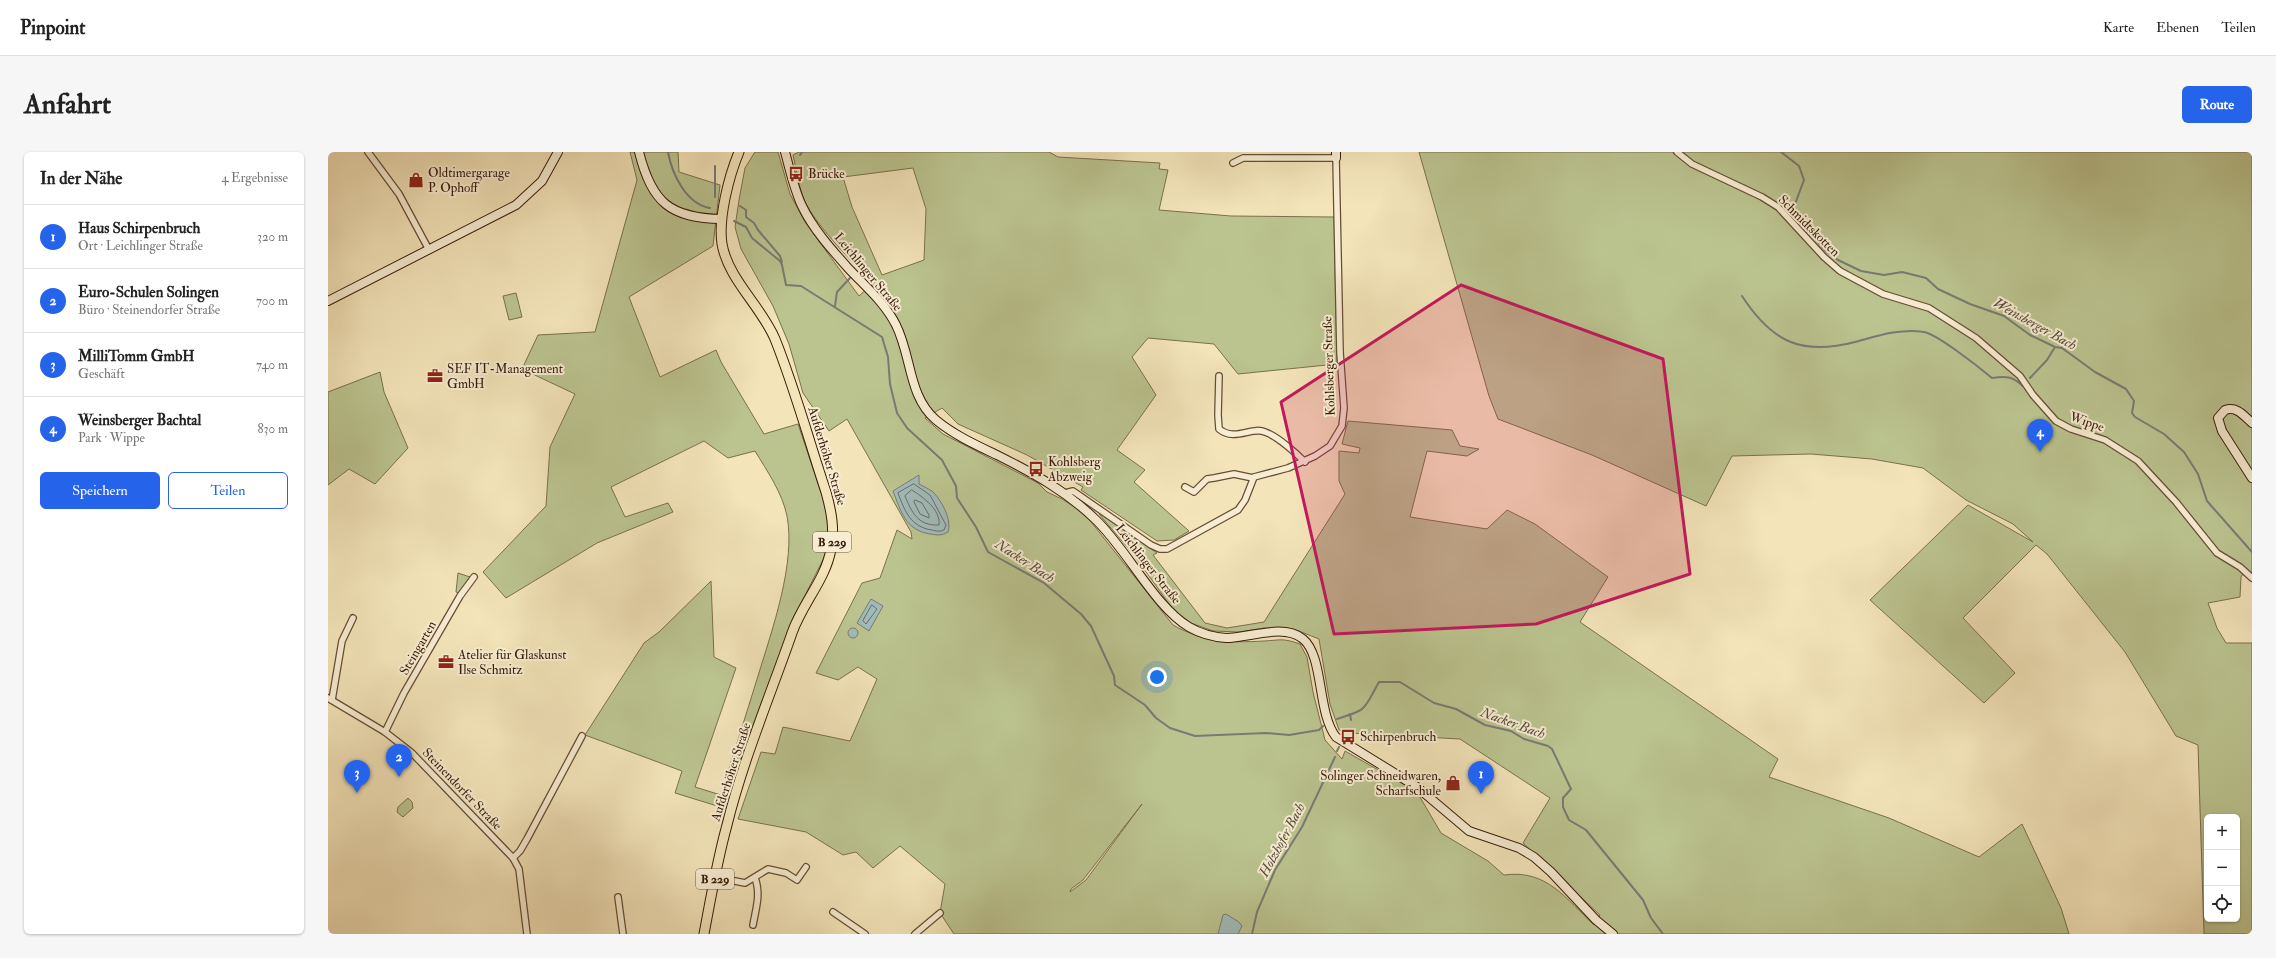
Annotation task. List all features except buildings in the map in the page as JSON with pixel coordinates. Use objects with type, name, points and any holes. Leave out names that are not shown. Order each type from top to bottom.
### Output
[{"type":"main road","points":[[328,301],[428,248],[516,205],[542,181],[558,152]]},
{"type":"main road","points":[[639,152],[650,184],[667,206],[686,216],[722,219]]},
{"type":"main road","name":"Aufderhöher Straße","points":[[704,934],[727,824],[739,785],[795,623],[826,564],[831,549],[833,533],[831,510],[826,492],[774,338],[764,318],[728,261],[721,239],[722,219],[730,178],[739,152]]},
{"type":"main road","name":"Leichlinger Straße","points":[[785,152],[796,192],[807,215],[839,258],[873,293],[894,321],[906,349],[915,390],[929,413],[954,432],[1036,475],[1065,493],[1095,519],[1117,542],[1161,602],[1188,626],[1204,634],[1220,637],[1278,632],[1302,638],[1307,643],[1313,655],[1322,702],[1336,737],[1417,787],[1469,831],[1519,848],[1534,857],[1557,877],[1596,920],[1613,934]]},
{"type":"main road","points":[[2252,423],[2241,413],[2232,409],[2225,410],[2218,418],[2222,431],[2249,466],[2252,478]]},
{"type":"street","points":[[368,152],[400,194],[428,248]]},
{"type":"street","name":"Schmidtskotten","points":[[1677,152],[1692,164],[1773,203],[1783,211],[1834,266],[1883,294]]},
{"type":"street","points":[[1233,163],[1254,155],[1336,155]]},
{"type":"street","name":"Kohlsberger Straße","points":[[1253,478],[1305,462],[1330,446],[1341,429],[1344,419],[1340,352],[1336,155]]},
{"type":"street","name":"Wippe","points":[[1883,294],[1929,308],[1962,328],[2020,376],[2033,396],[2056,421],[2070,429],[2105,440],[2138,461],[2176,502],[2217,553],[2240,566],[2252,578]]},
{"type":"street","points":[[1219,376],[1218,415],[1220,429],[1224,433],[1236,435],[1264,431],[1287,445],[1305,462]]},
{"type":"street","points":[[1065,493],[1073,491],[1151,544],[1163,549],[1172,547],[1238,510],[1245,500],[1253,478],[1234,474],[1207,479],[1194,492],[1186,487]]},
{"type":"street","name":"Steingarten","points":[[385,732],[404,693],[460,596],[474,577]]},
{"type":"street","name":"Steinendorfer Straße","points":[[353,618],[342,640],[330,699],[385,732],[416,756],[513,858],[519,873],[527,934]]},
{"type":"street","points":[[513,858],[520,851],[527,839],[582,736]]},
{"type":"street","points":[[715,877],[743,883],[755,878],[768,869],[786,873],[797,880],[806,867]]},
{"type":"street","points":[[753,925],[759,894],[755,878]]},
{"type":"street","points":[[618,897],[623,934]]},
{"type":"street","points":[[833,912],[865,934]]},
{"type":"street","points":[[915,934],[940,912]]},
{"type":"highlighted area","points":[[1461,285],[1663,359],[1690,574],[1536,624],[1334,634],[1281,402]]},
{"type":"green space","points":[[630,152],[678,152],[679,172],[720,185],[713,246],[629,297],[660,377],[716,350],[721,362],[764,434],[798,424],[826,507],[829,529],[827,552],[795,615],[727,809],[675,793],[682,771],[585,735],[644,643],[659,632],[711,581],[714,657],[736,668],[695,787],[721,795],[776,618],[788,554],[789,534],[785,507],[774,482],[755,451],[728,458],[704,441],[611,487],[625,517],[668,503],[673,512],[597,543],[506,598],[483,572],[546,506],[550,447],[575,394],[522,369],[538,335],[595,332],[637,180]]},
{"type":"green space","points":[[755,152],[778,152],[790,194],[805,222],[859,296],[873,283],[833,241],[813,216],[806,204],[802,194],[793,155],[799,152],[1049,152],[1058,157],[1160,163],[1159,169],[1168,170],[1159,210],[1231,216],[1334,217],[1337,364],[1238,374],[1214,344],[1148,338],[1132,357],[1156,395],[1117,450],[1145,470],[1134,482],[1189,531],[1174,540],[1157,541],[1081,490],[1083,487],[1027,455],[958,424],[942,408],[925,418],[943,434],[1038,483],[1047,492],[1062,499],[1084,513],[1173,625],[1195,635],[1217,640],[1252,642],[1282,640],[1300,644],[1307,657],[1313,692],[1325,740],[1342,759],[1345,751],[1417,792],[1441,833],[1488,861],[1504,875],[1519,874],[1544,881],[1565,896],[1594,925],[1600,915],[1523,843],[1550,798],[1460,739],[1351,733],[1339,730],[1330,704],[1319,639],[1294,629],[1264,628],[1239,632],[1213,631],[1191,623],[1174,611],[1134,555],[1099,514],[1101,513],[1157,553],[1153,555],[1205,623],[1227,628],[1264,622],[1345,494],[1339,481],[1339,451],[1359,453],[1360,448],[1342,444],[1348,421],[1452,430],[1460,446],[1479,449],[1467,456],[1427,451],[1410,517],[1487,529],[1507,510],[1535,524],[1608,577],[1580,622],[1778,759],[1769,777],[1889,818],[1979,857],[2022,824],[2061,908],[2069,934],[954,934],[940,913],[945,884],[900,846],[873,868],[856,852],[843,855],[806,832],[738,819],[761,752],[775,754],[783,727],[850,741],[877,679],[858,667],[838,680],[816,673],[862,583],[880,578],[897,530],[912,539],[911,532],[847,419],[829,431],[803,393],[789,344],[773,306],[741,249],[735,227],[745,168]],"holes":[[[913,168],[926,209],[924,260],[882,275],[852,207],[843,177]],[[1142,804],[1086,880],[1070,892],[1071,889],[1083,880]]]},
{"type":"green space","points":[[1419,152],[2252,152],[2252,575],[2246,569],[2241,577],[2240,597],[2208,603],[2217,628],[2226,643],[2252,643],[2252,934],[2204,934],[2198,745],[2176,736],[2125,652],[2047,554],[2036,545],[1963,618],[2015,673],[1984,703],[1870,600],[1968,505],[2033,542],[2013,524],[1966,500],[1923,468],[1872,459],[1811,454],[1732,456],[1706,506],[1592,455],[1498,419],[1489,396]]},
{"type":"green space","points":[[516,293],[522,317],[509,320],[503,296]]},
{"type":"green space","points":[[380,372],[384,392],[408,448],[375,484],[349,469],[328,485],[328,392]]},
{"type":"green space","points":[[458,573],[470,577],[459,593],[456,592]]},
{"type":"green space","points":[[408,798],[412,802],[413,808],[403,817],[397,812],[398,807]]},
{"type":"water","points":[[919,475],[919,484],[933,492],[940,500],[949,522],[948,532],[946,533],[937,535],[922,532],[909,524],[902,512],[893,491]]},
{"type":"water","points":[[871,599],[883,606],[869,631],[857,623]]},
{"type":"water","points":[[851,628],[855,628],[857,629],[857,637],[851,638],[848,635],[848,631]]},
{"type":"water","points":[[1226,914],[1239,922],[1242,926],[1238,934],[1218,934],[1223,915]]},
{"type":"waterway","name":"Nacker Bach","points":[[668,152],[677,178],[687,194],[694,201],[710,208]]},
{"type":"waterway","name":"Weinsberger Bach","points":[[1781,152],[1799,166],[1804,180],[1792,212],[1826,251],[1838,260],[1861,271],[1884,275],[1902,272],[1926,278],[1938,289],[1970,304],[2004,316],[2030,335],[2055,347],[2062,348],[2095,372],[2126,389],[2134,401],[2132,413],[2135,417],[2164,434],[2184,452],[2198,474],[2207,501],[2252,552]]},
{"type":"waterway","points":[[715,166],[715,197]]},
{"type":"waterway","points":[[740,206],[746,210],[746,217],[754,223],[780,256],[782,262]]},
{"type":"waterway","name":"Nacker Bach","points":[[734,221],[746,227],[752,238],[780,261],[786,285],[801,286],[882,337],[888,357],[890,384],[897,413],[907,428],[942,460],[956,486],[957,498],[976,527],[988,552],[1044,583],[1081,614],[1091,626],[1114,676],[1115,685],[1145,705],[1156,718],[1170,728],[1195,736],[1266,733],[1289,735],[1319,730],[1323,726]]},
{"type":"waterway","points":[[835,306],[837,292],[850,278]]},
{"type":"waterway","points":[[1742,296],[1753,312],[1765,325],[1790,342],[1803,346],[1836,346],[1898,332],[1924,332],[1948,345],[1992,378],[2009,378],[2015,380],[2023,386]]},
{"type":"waterway","points":[[2030,378],[2047,360],[2055,347]]},
{"type":"waterway","name":"Nacker Bach","points":[[1337,719],[1355,713],[1364,707],[1379,682],[1400,682],[1434,703],[1456,709],[1485,725],[1511,731],[1524,739],[1548,746],[1552,749],[1571,789],[1563,798],[1563,807],[1569,820],[1586,830],[1643,900],[1651,918],[1663,934]]},
{"type":"waterway","name":"Nacker Bach","points":[[1350,714],[1351,720]]},
{"type":"waterway","name":"Holzhofer Bach","points":[[1337,751],[1339,747]]},
{"type":"waterway","name":"Holzhofer Bach","points":[[1252,934],[1257,912],[1275,870],[1302,827],[1335,757]]},
{"type":"place","name":"Brücke","points":[[796,174]]},
{"type":"place","name":"Oldtimergarage P. Ophoff","points":[[416,180]]},
{"type":"place","name":"SEF IT-Management GmbH","points":[[435,376]]},
{"type":"place","name":"Weinsberger Bachtal","points":[[2040,452]]},
{"type":"place","name":"Kohlsberg Abzweig","points":[[1036,469]]},
{"type":"place","name":"Atelier für Glaskunst Ilse Schmitz","points":[[446,662]]},
{"type":"place","name":"Schirpenbruch","points":[[1348,737]]},
{"type":"place","name":"Euro-Schulen Solingen","points":[[399,777]]},
{"type":"place","name":"Solinger Schneidwaren, Scharfschule","points":[[1453,783]]},
{"type":"place","name":"MilliTomm GmbH","points":[[357,793]]},
{"type":"place","name":"Haus Schirpenbruch","points":[[1481,794]]}]
